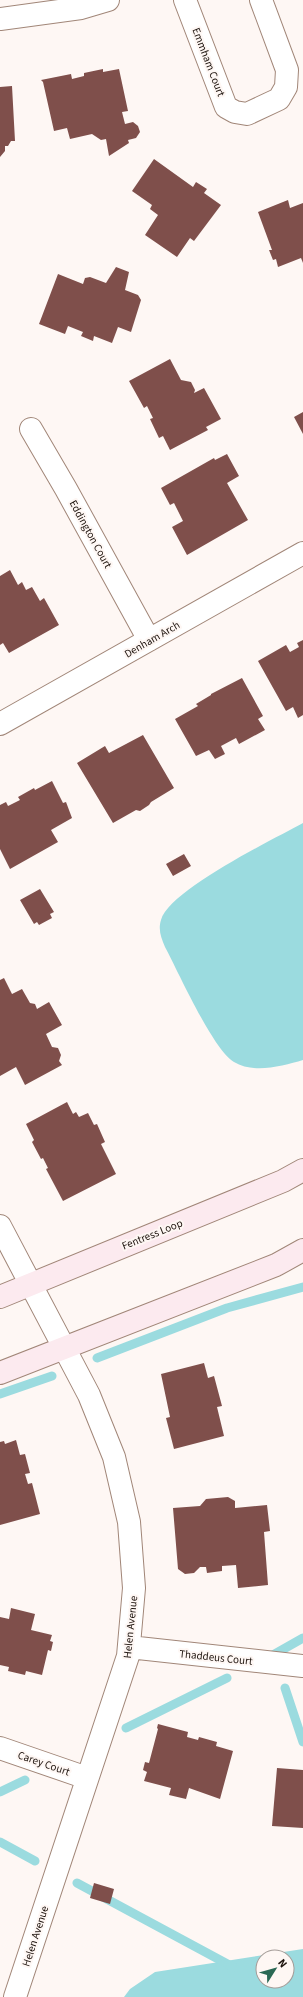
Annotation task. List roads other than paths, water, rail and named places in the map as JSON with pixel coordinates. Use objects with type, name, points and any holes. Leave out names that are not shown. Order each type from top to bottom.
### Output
[{"type":"street","points":[[0,19],[81,8],[108,0]]},
{"type":"street","name":"Emmham Court","points":[[185,0],[226,107],[235,112],[246,114],[279,99],[286,87],[287,70],[261,0]]},
{"type":"street","name":"Eddington Court","points":[[31,429],[66,489],[149,640]]},
{"type":"street","name":"Denham Arch","points":[[0,724],[303,553]]},
{"type":"street","name":"Fentress Loop","points":[[0,1297],[283,1181],[303,1170]]},
{"type":"street","name":"Helen Avenue","points":[[0,1226],[89,1395],[114,1458],[129,1522],[134,1588],[128,1656],[15,1997]]},
{"type":"street","points":[[0,1373],[63,1347],[276,1265],[303,1250]]},
{"type":"street","name":"Thaddeus Court","points":[[129,1647],[303,1666]]},
{"type":"street","name":"Carey Court","points":[[0,1748],[87,1778]]},
{"type":"water","points":[[303,823],[303,1060],[268,1068],[250,1068],[234,1062],[226,1055],[206,1027],[165,947],[160,934],[160,924],[168,908],[182,894],[224,866]]},
{"type":"water","points":[[303,1949],[303,1997],[124,1997],[130,1989],[155,1972],[255,1956],[255,1989],[295,1989],[295,1950]]},
{"type":"waterway","points":[[97,1358],[227,1308],[303,1287]]},
{"type":"waterway","points":[[0,1394],[52,1376]]},
{"type":"waterway","points":[[273,1655],[303,1638]]},
{"type":"waterway","points":[[126,1728],[227,1678]]},
{"type":"waterway","points":[[285,1688],[303,1742]]},
{"type":"waterway","points":[[0,1792],[25,1780]]},
{"type":"waterway","points":[[0,1842],[35,1861]]},
{"type":"waterway","points":[[77,1883],[233,1967]]}]
